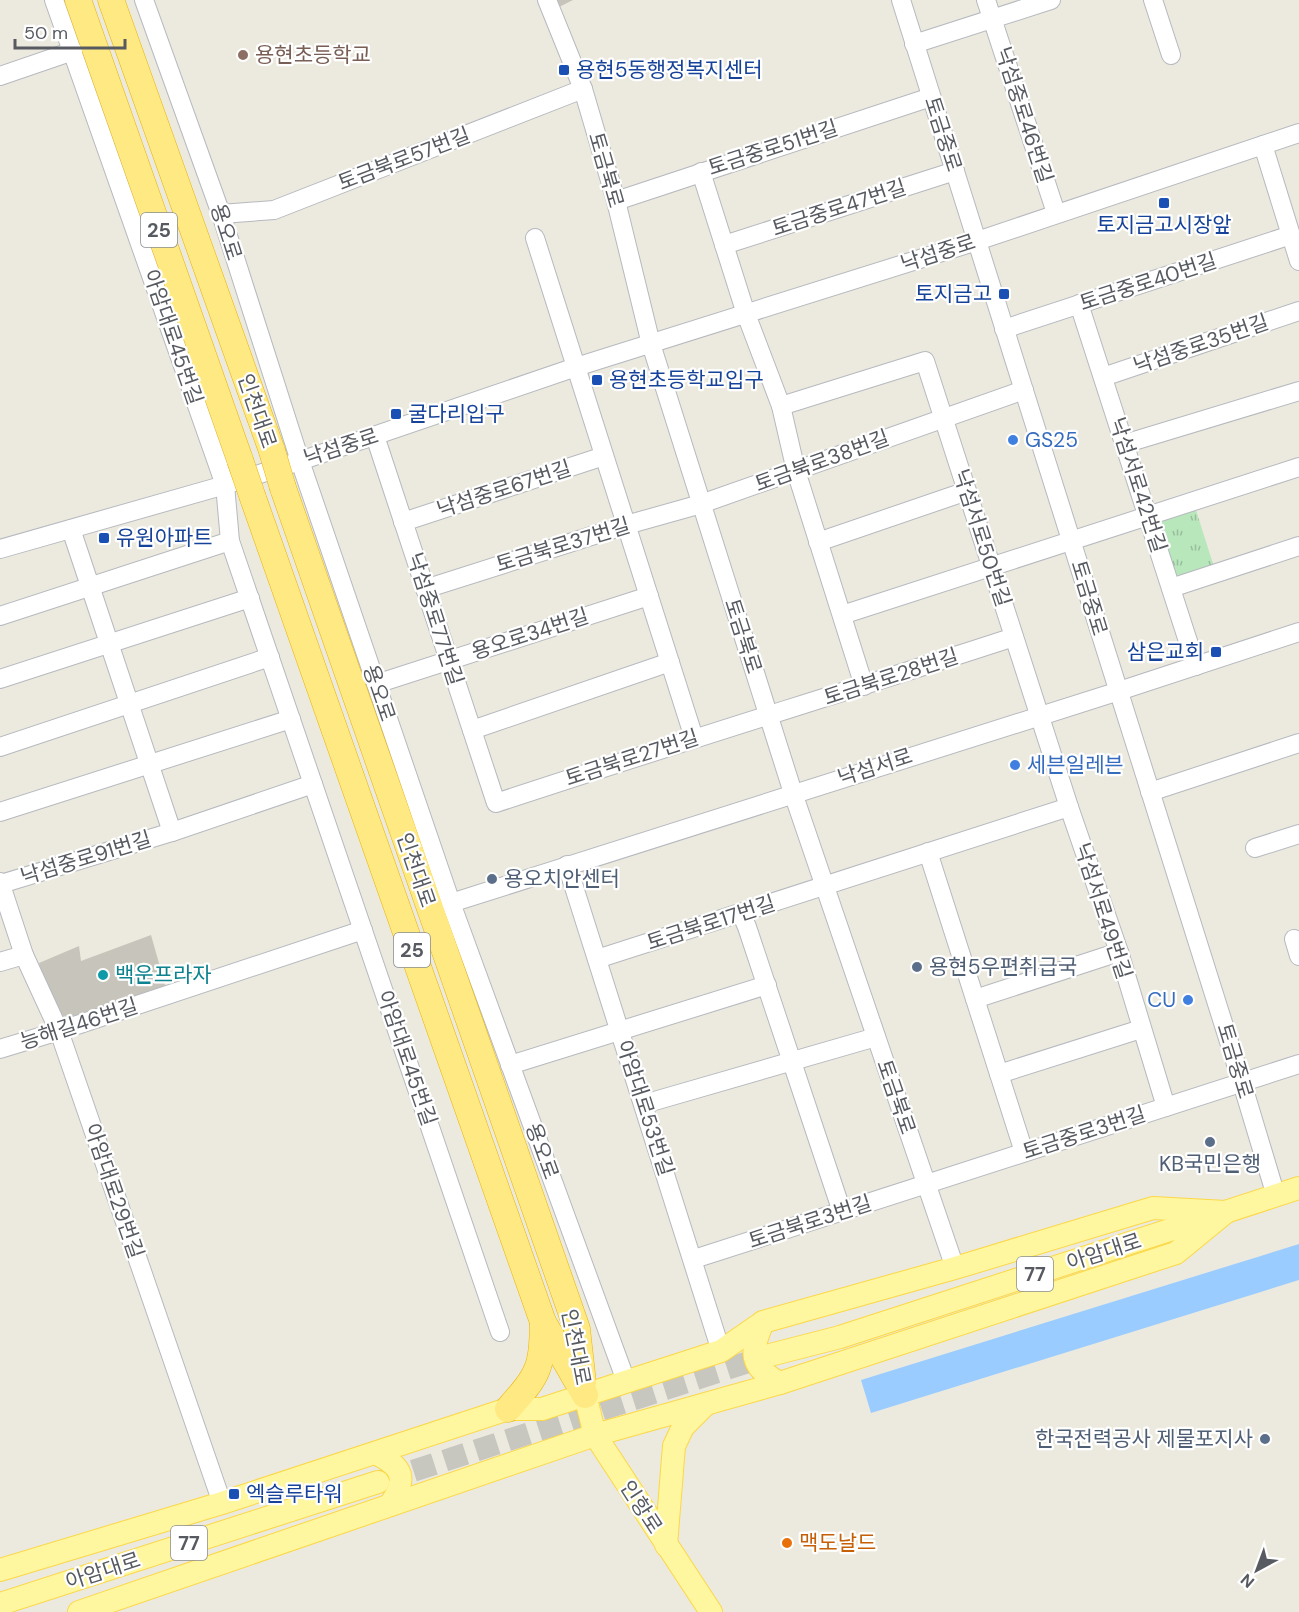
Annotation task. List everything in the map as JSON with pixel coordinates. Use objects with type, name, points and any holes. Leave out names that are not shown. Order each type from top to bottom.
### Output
[{"type":"highway","name":"인천대로","points":[[78,0],[543,1322],[585,1395]]},
{"type":"highway","name":"인천대로","points":[[111,0],[272,451],[577,1329],[585,1395]]},
{"type":"highway","points":[[508,1409],[527,1388],[539,1370],[543,1352],[543,1322]]},
{"type":"main road","name":"아암대로","points":[[770,1355],[840,1337],[1299,1188]]},
{"type":"main road","points":[[0,1569],[222,1503],[508,1409],[542,1409],[722,1351],[763,1322],[955,1268],[1152,1208],[1226,1212]]},
{"type":"main road","points":[[80,1612],[595,1435],[780,1383],[1176,1253],[1226,1212]]},
{"type":"main road","points":[[763,1322],[755,1340],[754,1354],[757,1366],[766,1376],[780,1383]]},
{"type":"main road","name":"인항로","points":[[585,1395],[595,1435],[711,1612]]},
{"type":"main road","points":[[666,1545],[674,1446],[683,1426],[705,1405]]},
{"type":"main road","points":[[375,1453],[391,1461],[398,1469],[402,1482],[390,1505]]},
{"type":"main road","name":"아암대로","points":[[0,1604],[378,1482]]},
{"type":"street","name":"아암대로45번길","points":[[54,0],[225,485],[230,541],[500,1332]]},
{"type":"street","name":"용오로","points":[[144,0],[220,214],[300,461],[451,903],[626,1382]]},
{"type":"street","name":"토금북로","points":[[547,0],[583,89],[615,201],[651,344],[768,716],[955,1268]]},
{"type":"street","name":"토금중로","points":[[901,0],[1276,1196]]},
{"type":"street","name":"낙섬중로46번길","points":[[986,0],[1056,213]]},
{"type":"street","name":"낙섬중로46번길","points":[[992,18],[1051,0]]},
{"type":"street","points":[[1153,0],[1171,55]]},
{"type":"street","points":[[914,44],[992,18]]},
{"type":"street","points":[[0,76],[73,51]]},
{"type":"street","name":"토금북로57번길","points":[[220,214],[274,210],[583,89]]},
{"type":"street","name":"토금중로51번길","points":[[615,201],[931,97]]},
{"type":"street","name":"낙섬중로","points":[[0,549],[225,485],[300,461],[576,367],[977,241],[1299,133]]},
{"type":"street","points":[[1263,146],[1299,261]]},
{"type":"street","name":"토금중로47번길","points":[[724,245],[955,171]]},
{"type":"street","points":[[701,172],[746,314],[781,406],[796,471],[864,686]]},
{"type":"street","name":"토금중로40번길","points":[[1004,329],[1291,235]]},
{"type":"street","points":[[535,238],[694,738]]},
{"type":"street","name":"낙섬서로42번길","points":[[1079,304],[1196,666]]},
{"type":"street","name":"낙섬중로35번길","points":[[1103,377],[1299,311]]},
{"type":"street","name":"낙섬서로50번길","points":[[781,406],[925,361],[1039,715]]},
{"type":"street","name":"토금북로38번길","points":[[701,504],[1024,390]]},
{"type":"street","points":[[1124,444],[1299,391]]},
{"type":"street","name":"낙섬중로77번길","points":[[375,436],[496,803]]},
{"type":"street","name":"낙섬중로67번길","points":[[403,522],[604,456]]},
{"type":"street","points":[[842,615],[1299,467]]},
{"type":"street","points":[[818,542],[967,491]]},
{"type":"street","name":"토금북로37번길","points":[[425,589],[626,525],[701,504]]},
{"type":"street","name":"낙섬중로91번길","points":[[0,883],[172,832],[71,529]]},
{"type":"street","points":[[0,616],[230,541]]},
{"type":"street","points":[[1171,588],[1299,546]]},
{"type":"street","name":"용오로34번길","points":[[376,684],[649,596]]},
{"type":"street","points":[[0,679],[250,598]]},
{"type":"street","name":"낙섬서로","points":[[451,903],[1299,632]]},
{"type":"street","name":"토금북로28번길","points":[[768,716],[1014,637]]},
{"type":"street","points":[[0,747],[270,657]]},
{"type":"street","points":[[471,730],[670,662]]},
{"type":"street","name":"낙섬서로49번길","points":[[1039,715],[1119,952],[1166,1107]]},
{"type":"street","name":"토금북로27번길","points":[[496,803],[768,716]]},
{"type":"street","points":[[0,812],[291,718]]},
{"type":"street","points":[[1150,792],[1299,743]]},
{"type":"street","points":[[172,832],[313,784]]},
{"type":"street","name":"토금북로17번길","points":[[597,959],[1069,807]]},
{"type":"street","points":[[1255,848],[1299,834]]},
{"type":"street","points":[[928,852],[1024,1152]]},
{"type":"street","name":"아암대로53번길","points":[[567,865],[722,1351]]},
{"type":"street","name":"아암대로29번길","points":[[0,883],[24,955],[59,1031],[222,1503]]},
{"type":"street","points":[[741,913],[842,1212]]},
{"type":"street","name":"능해길46번길","points":[[0,1049],[363,930]]},
{"type":"street","points":[[975,999],[1119,952]]},
{"type":"street","points":[[0,962],[24,955]]},
{"type":"street","points":[[510,1065],[766,985]]},
{"type":"street","points":[[999,1074],[1141,1029]]},
{"type":"street","points":[[644,1104],[876,1036]]},
{"type":"street","name":"토금중로3번길","points":[[926,1185],[1299,1064]]},
{"type":"street","name":"토금북로3번길","points":[[694,1260],[926,1185]]},
{"type":"green space","points":[[1194,504],[1215,570],[1173,585],[1151,517]]},
{"type":"water","points":[[1299,1244],[1299,1280],[871,1413],[861,1380]]},
{"type":"building","points":[[548,0],[573,0],[553,10]]},
{"type":"building","name":"백운프라자","points":[[151,935],[166,988],[57,1022],[39,963],[79,946],[81,961]]},
{"type":"tunnel","points":[[382,1481],[770,1355]]},
{"type":"place","name":"용현초등학교","points":[[243,55]]},
{"type":"place","name":"용현5동행정복지센터","points":[[564,70]]},
{"type":"place","name":"토지금고시장앞","points":[[1164,203]]},
{"type":"place","name":"토지금고","points":[[1004,294]]},
{"type":"place","name":"용현초등학교입구","points":[[597,380]]},
{"type":"place","name":"굴다리입구","points":[[396,414]]},
{"type":"place","name":"GS25","points":[[1013,440]]},
{"type":"place","name":"유원아파트","points":[[104,538]]},
{"type":"place","name":"삼은교회","points":[[1216,652]]},
{"type":"place","name":"세븐일레븐","points":[[1015,765]]},
{"type":"place","name":"용오치안센터","points":[[492,879]]},
{"type":"place","name":"용현5우편취급국","points":[[917,967]]},
{"type":"place","name":"백운프라자","points":[[103,975]]},
{"type":"place","name":"CU","points":[[1188,1000]]},
{"type":"place","name":"KB국민은행","points":[[1210,1142]]},
{"type":"place","name":"한국전력공사 제물포지사","points":[[1265,1439]]},
{"type":"place","name":"엑슬루타워","points":[[234,1494]]},
{"type":"place","name":"맥도날드","points":[[787,1543]]}]
